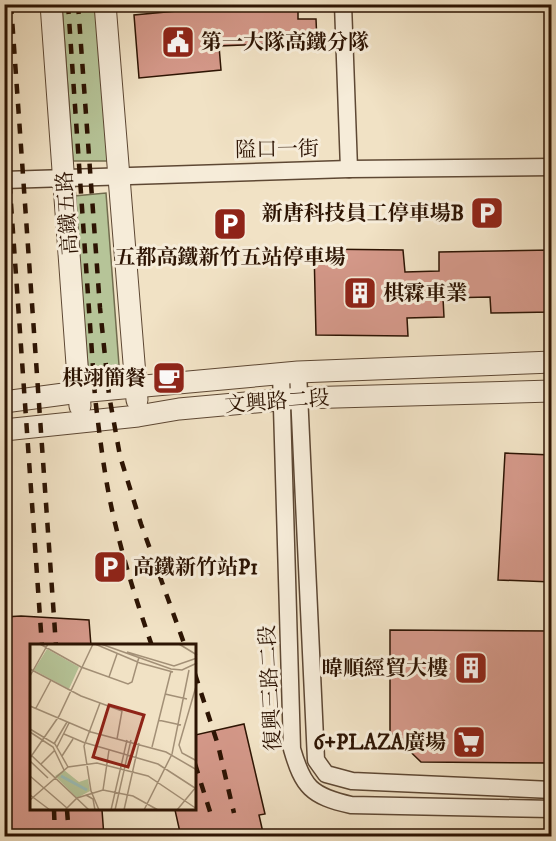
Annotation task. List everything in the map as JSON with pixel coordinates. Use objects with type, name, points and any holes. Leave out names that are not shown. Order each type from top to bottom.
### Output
[{"type":"street","name":"高鐵五路","points":[[51,4],[65,178],[80,422]]},
{"type":"street","points":[[105,4],[138,416]]},
{"type":"street","points":[[343,4],[349,170]]},
{"type":"street","name":"隘口一街","points":[[4,180],[349,170],[552,167]]},
{"type":"street","name":"文興路二段","points":[[4,402],[79,392],[290,372],[552,362]]},
{"type":"street","name":"復興三路二段","points":[[290,372],[316,760],[326,774],[352,781],[552,790]]},
{"type":"street","name":"文興路二段","points":[[4,430],[138,416],[179,409],[291,399],[552,391]]},
{"type":"street","name":"復興三路二段","points":[[291,399],[292,748],[300,774],[315,793],[330,800],[351,805],[552,809]]},
{"type":"green space","points":[[62,5],[96,5],[108,161],[73,161]]},
{"type":"green space","points":[[106,193],[119,365],[88,368],[74,196]]},
{"type":"building","points":[[298,4],[298,19],[316,19],[317,42],[219,46],[221,70],[139,78],[134,15],[220,7]]},
{"type":"building","points":[[314,249],[403,250],[405,272],[439,271],[439,252],[552,250],[552,312],[491,313],[490,297],[443,298],[444,317],[407,318],[408,336],[316,335]]},
{"type":"building","points":[[505,453],[552,455],[552,582],[498,580]]},
{"type":"building","points":[[4,617],[89,620],[91,644],[30,644],[30,811],[102,811],[104,837],[10,837],[4,763]]},
{"type":"building","name":"暐順經貿大樓","points":[[390,630],[552,631],[552,763],[421,762],[390,732]]},
{"type":"building","points":[[244,724],[265,814],[259,815],[264,837],[181,837],[175,811],[196,811],[196,735]]},
{"type":"railway","points":[[11,4],[56,644]]},
{"type":"railway","points":[[68,4],[95,397],[101,445],[108,492],[119,539],[151,644]]},
{"type":"railway","points":[[78,4],[100,308],[109,395],[120,456],[141,524],[184,644]]},
{"type":"railway","points":[[4,104],[42,644]]},
{"type":"railway","points":[[4,384],[11,421]]},
{"type":"railway","points":[[196,677],[218,745],[234,813]]},
{"type":"railway","points":[[196,767],[212,818]]},
{"type":"railway","points":[[54,811],[55,836]]},
{"type":"railway","points":[[67,811],[69,836]]},
{"type":"place","name":"第一大隊高鐵分隊","points":[[178,42]]},
{"type":"place","name":"新唐科技員工停車場B","points":[[487,213]]},
{"type":"place","name":"五都高鐵新竹五站停車場","points":[[230,224]]},
{"type":"place","name":"棋霖車業","points":[[360,293]]},
{"type":"place","name":"棋翊簡餐","points":[[169,378]]},
{"type":"place","name":"高鐵新竹站P1","points":[[110,567]]},
{"type":"place","name":"暐順經貿大樓","points":[[471,668]]},
{"type":"place","name":"6+PLAZA廣場","points":[[469,742]]}]
